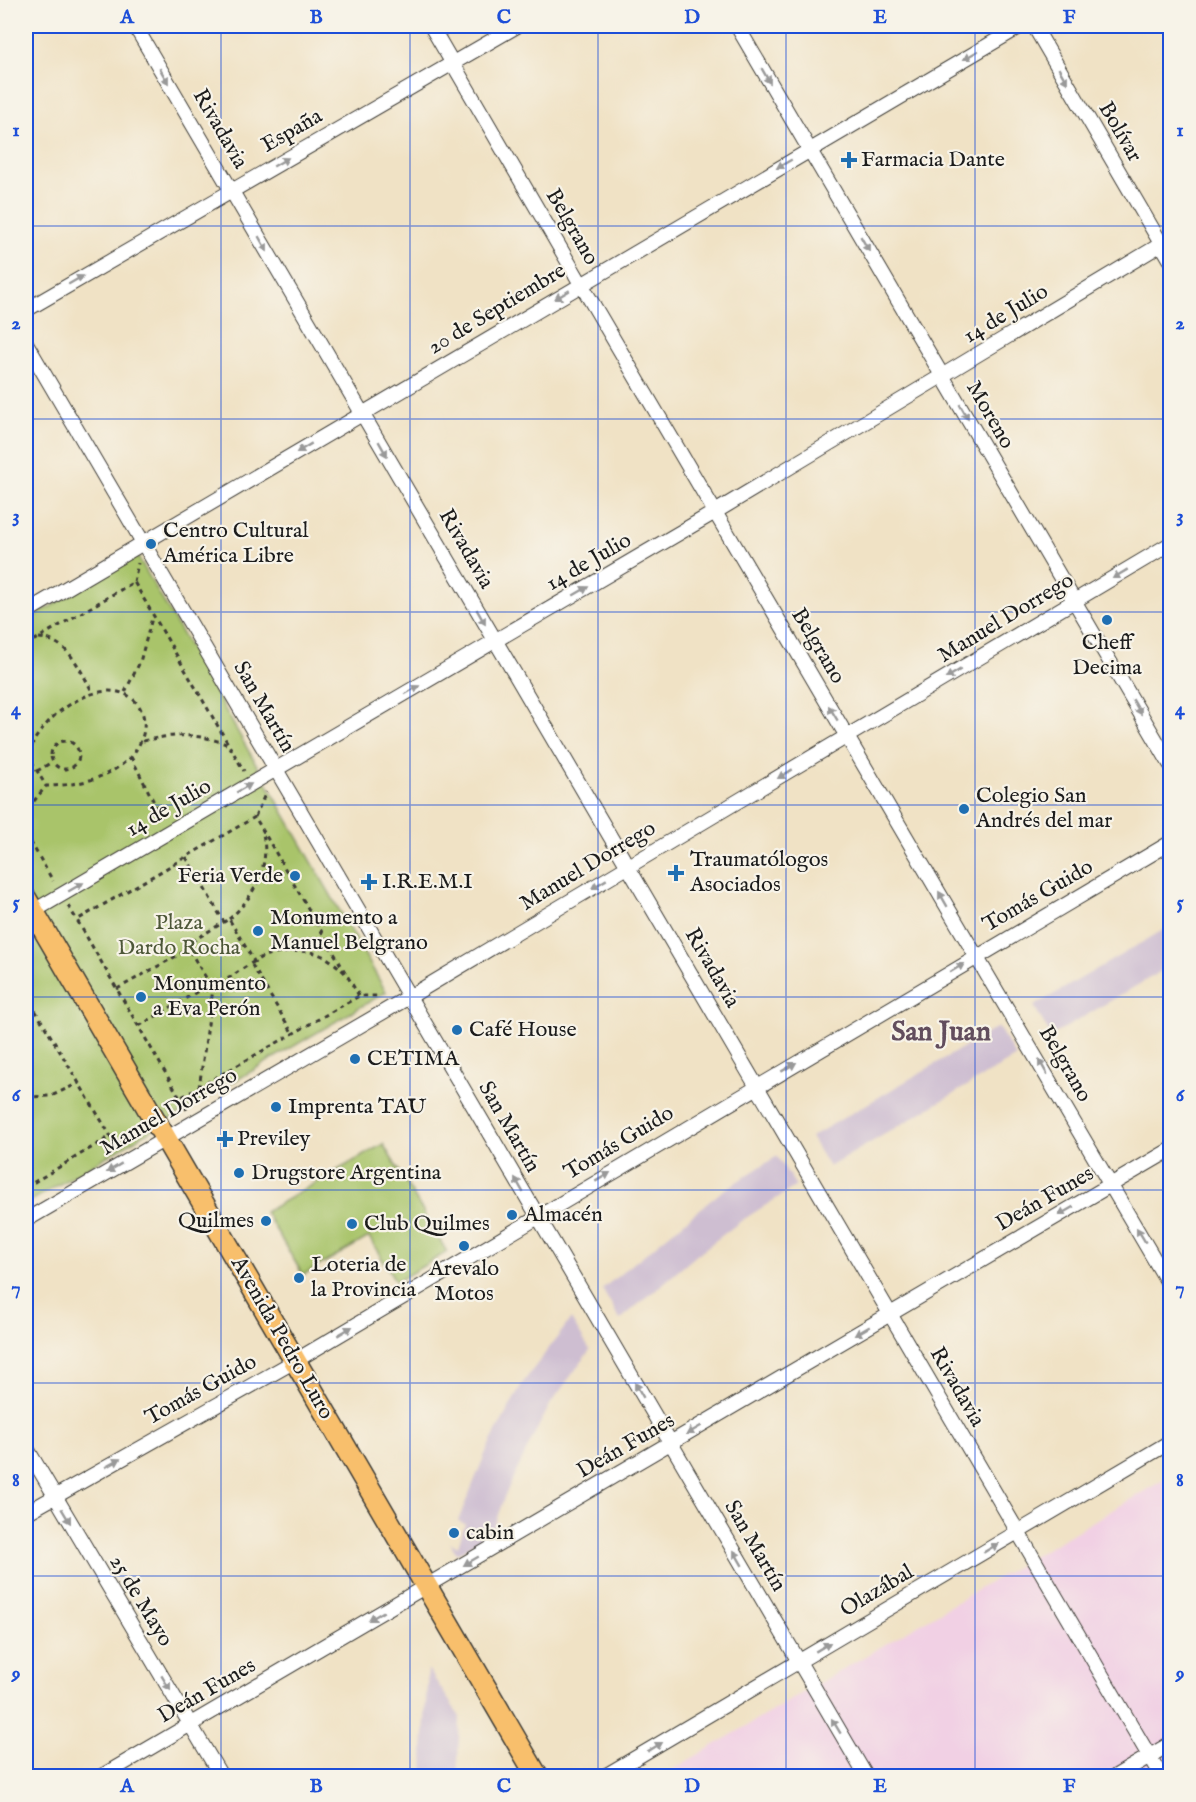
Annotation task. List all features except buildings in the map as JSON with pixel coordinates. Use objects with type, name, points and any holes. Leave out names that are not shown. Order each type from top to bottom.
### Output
[{"type":"main road","name":"Avenida Pedro Luro","points":[[28,909],[537,1776]]},
{"type":"street","name":"Rivadavia","points":[[135,26],[1161,1776]]},
{"type":"street","name":"Belgrano","points":[[431,26],[1170,1286]]},
{"type":"street","name":"España","points":[[26,310],[517,26]]},
{"type":"street","name":"Moreno","points":[[737,26],[1170,764]]},
{"type":"street","name":"20 de Septiembre","points":[[26,612],[1021,26]]},
{"type":"street","name":"Bolívar","points":[[1034,26],[1166,242],[1170,259]]},
{"type":"street","name":"14 de Julio","points":[[28,909],[276,770],[715,512],[1166,242]]},
{"type":"street","name":"San Martín","points":[[26,343],[866,1776]]},
{"type":"street","name":"Manuel Dorrego","points":[[26,1220],[409,997],[1170,544]]},
{"type":"street","name":"Tomás Guido","points":[[26,1513],[295,1361],[1170,843]]},
{"type":"street","name":"Deán Funes","points":[[102,1776],[1170,1150]]},
{"type":"street","name":"Olazábal","points":[[605,1776],[1170,1442]]},
{"type":"street","name":"25 de Mayo","points":[[26,1447],[221,1776]]},
{"type":"street","points":[[1116,1776],[1170,1744]]},
{"type":"path","points":[[26,645],[134,582],[244,771]]},
{"type":"path","points":[[125,692],[140,662],[152,618]]},
{"type":"path","points":[[37,638],[51,639],[71,655],[93,693]]},
{"type":"path","points":[[26,811],[46,786],[78,784],[97,778],[112,771],[131,757],[142,741],[145,727],[142,712],[136,701],[125,692],[93,693],[58,712],[44,726],[26,754],[46,786]]},
{"type":"path","points":[[142,741],[166,736],[190,735],[226,744]]},
{"type":"path","points":[[68,741],[76,746],[80,755],[74,767],[69,769],[60,769],[52,762],[52,748],[59,742],[68,741]]},
{"type":"path","points":[[131,757],[162,818]]},
{"type":"path","points":[[37,771],[52,762]]},
{"type":"path","points":[[255,817],[261,826],[359,996],[180,1098],[77,920],[255,817]]},
{"type":"path","points":[[199,1088],[213,988],[186,945],[229,920],[250,895],[262,871],[266,854],[261,826]]},
{"type":"path","points":[[26,834],[53,881]]},
{"type":"path","points":[[186,857],[224,922]]},
{"type":"path","points":[[229,920],[293,1034]]},
{"type":"path","points":[[117,989],[189,950]]},
{"type":"path","points":[[213,988],[265,956],[291,951],[311,952],[331,960],[348,977]]},
{"type":"path","points":[[138,1026],[210,984]]},
{"type":"path","points":[[26,995],[27,1002],[111,1136],[26,1187]]},
{"type":"path","points":[[26,1097],[51,1096],[79,1083]]},
{"type":"shaded area","points":[[1170,926],[1170,966],[1051,1036],[1034,1006]]},
{"type":"shaded area","points":[[998,1027],[1016,1057],[829,1167],[811,1137]]},
{"type":"shaded area","points":[[777,1156],[796,1186],[741,1221],[620,1320],[602,1289],[721,1192]]},
{"type":"shaded area","points":[[571,1319],[590,1350],[551,1403],[505,1495],[492,1532],[457,1554],[450,1543],[458,1546],[465,1524],[458,1521],[488,1447],[522,1384]]},
{"type":"shaded area","points":[[1170,1476],[1170,1776],[662,1776]]},
{"type":"shaded area","points":[[428,1669],[460,1717],[457,1776],[424,1776],[423,1750]]},
{"type":"green space","name":"Plaza Dardo Rocha","points":[[137,555],[386,992],[26,1204],[26,621]]},
{"type":"green space","name":"Club Quilmes","points":[[383,1144],[447,1252],[396,1282],[369,1237],[303,1275],[265,1212]]},
{"type":"place","name":"Farmacia Dante","points":[[849,160]]},
{"type":"place","name":"Centro Cultural América Libre","points":[[151,544]]},
{"type":"place","name":"Cheff Decima","points":[[1107,620]]},
{"type":"place","name":"Colegio San Andrés del mar","points":[[964,809]]},
{"type":"place","name":"Traumatólogos Asociados","points":[[676,873]]},
{"type":"place","name":"Feria Verde","points":[[295,876]]},
{"type":"place","name":"I.R.E.M.I","points":[[369,882]]},
{"type":"place","name":"Monumento a Manuel Belgrano","points":[[258,931]]},
{"type":"place","name":"Monumento a Eva Perón","points":[[141,997]]},
{"type":"place","name":"Café House","points":[[457,1030]]},
{"type":"place","name":"CETIMA","points":[[355,1059]]},
{"type":"place","name":"Imprenta TAU","points":[[276,1107]]},
{"type":"place","name":"Previley","points":[[225,1139]]},
{"type":"place","name":"Drugstore Argentina","points":[[239,1173]]},
{"type":"place","name":"Almacén","points":[[512,1215]]},
{"type":"place","name":"Quilmes","points":[[266,1221]]},
{"type":"place","name":"Club Quilmes","points":[[352,1224]]},
{"type":"place","name":"Arevalo Motos","points":[[464,1246]]},
{"type":"place","name":"Loteria de la Provincia","points":[[299,1278]]},
{"type":"place","name":"cabin","points":[[454,1533]]},
{"type":"district","name":"San Juan","points":[[941,1032]]}]
